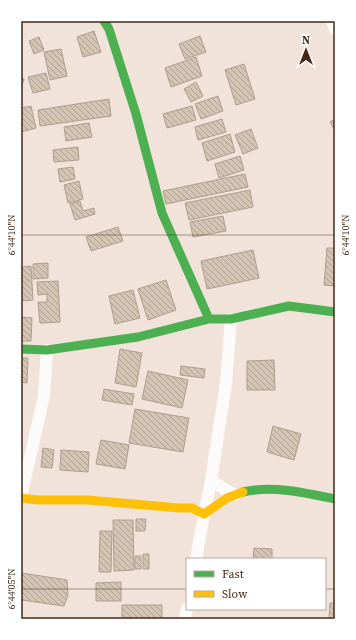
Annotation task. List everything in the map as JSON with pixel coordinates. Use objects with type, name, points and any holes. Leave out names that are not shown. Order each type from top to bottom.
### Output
[{"type":"street","points":[[104,21],[109,29],[136,114],[162,213],[209,319]]},
{"type":"street","points":[[332,21],[335,29]]},
{"type":"street","points":[[21,349],[48,350],[138,337],[209,319],[231,319],[288,306],[335,312]]},
{"type":"street","points":[[196,558],[212,481],[226,383],[231,319]]},
{"type":"street","points":[[48,350],[44,396],[21,498],[38,500],[88,500],[192,508],[204,514]]},
{"type":"street","points":[[212,481],[235,495]]},
{"type":"street","points":[[204,514],[217,504],[235,495],[254,490],[276,490],[335,499]]},
{"type":"building","points":[[94,31],[101,52],[83,57],[77,37]]},
{"type":"building","points":[[200,36],[206,52],[185,59],[179,44]]},
{"type":"building","points":[[39,37],[44,50],[34,54],[29,41]]},
{"type":"building","points":[[61,49],[67,76],[50,80],[44,52]]},
{"type":"building","points":[[196,57],[202,76],[171,87],[165,68]]},
{"type":"building","points":[[244,64],[255,99],[236,105],[225,70]]},
{"type":"building","points":[[46,73],[50,89],[33,93],[28,77]]},
{"type":"building","points":[[21,78],[24,79],[21,89]]},
{"type":"building","points":[[196,82],[203,96],[191,102],[184,89]]},
{"type":"building","points":[[218,96],[223,111],[201,119],[195,104]]},
{"type":"building","points":[[109,99],[111,116],[40,126],[38,110]]},
{"type":"building","points":[[31,106],[36,128],[21,132],[21,108]]},
{"type":"building","points":[[192,106],[196,120],[167,128],[163,114]]},
{"type":"building","points":[[222,119],[226,132],[198,140],[195,127]]},
{"type":"building","points":[[335,119],[335,131],[330,122]]},
{"type":"building","points":[[89,123],[92,137],[66,141],[64,127]]},
{"type":"building","points":[[251,129],[258,148],[243,154],[235,135]]},
{"type":"building","points":[[230,134],[235,152],[207,161],[202,143]]},
{"type":"building","points":[[78,147],[79,160],[54,162],[53,150]]},
{"type":"building","points":[[240,156],[244,170],[219,178],[215,164]]},
{"type":"building","points":[[73,167],[75,179],[60,182],[58,169]]},
{"type":"building","points":[[245,174],[248,187],[166,204],[163,191]]},
{"type":"building","points":[[79,181],[83,199],[68,203],[64,185]]},
{"type":"building","points":[[250,190],[253,207],[189,220],[185,203]]},
{"type":"building","points":[[80,201],[83,211],[94,208],[95,214],[75,220],[70,204]]},
{"type":"building","points":[[223,216],[226,231],[193,237],[190,222]]},
{"type":"building","points":[[118,227],[123,241],[91,251],[86,237]]},
{"type":"building","points":[[327,248],[335,248],[335,286],[324,285]]},
{"type":"building","points":[[253,250],[259,278],[207,289],[201,261]]},
{"type":"building","points":[[48,263],[48,278],[33,279],[33,264]]},
{"type":"building","points":[[31,266],[33,300],[21,301],[21,267]]},
{"type":"building","points":[[166,280],[176,310],[148,320],[138,289]]},
{"type":"building","points":[[58,281],[60,322],[40,323],[38,302],[47,302],[47,294],[38,295],[37,282]]},
{"type":"building","points":[[133,290],[140,318],[115,324],[109,296]]},
{"type":"building","points":[[21,317],[32,318],[31,341],[21,341]]},
{"type":"building","points":[[120,349],[142,353],[136,387],[115,383]]},
{"type":"building","points":[[21,358],[28,358],[27,383],[21,382]]},
{"type":"building","points":[[274,360],[275,390],[247,390],[247,361]]},
{"type":"building","points":[[181,366],[205,369],[204,378],[180,375]]},
{"type":"building","points":[[148,371],[188,380],[182,408],[142,399]]},
{"type":"building","points":[[104,389],[134,394],[132,405],[102,400]]},
{"type":"building","points":[[135,409],[189,418],[183,452],[129,443]]},
{"type":"building","points":[[273,426],[301,434],[294,460],[267,452]]},
{"type":"building","points":[[101,440],[129,445],[125,469],[96,464]]},
{"type":"building","points":[[43,448],[54,450],[52,468],[41,467]]},
{"type":"building","points":[[61,450],[89,452],[88,472],[60,470]]},
{"type":"building","points":[[136,519],[146,519],[145,531],[136,531]]},
{"type":"building","points":[[113,520],[133,520],[134,570],[114,571]]},
{"type":"building","points":[[100,531],[112,531],[111,572],[99,572]]},
{"type":"building","points":[[254,548],[272,549],[272,558],[253,558]]},
{"type":"building","points":[[143,554],[149,554],[149,569],[143,569]]},
{"type":"building","points":[[135,556],[141,556],[141,569],[135,569]]},
{"type":"building","points":[[22,573],[67,580],[68,595],[64,606],[21,600]]},
{"type":"building","points":[[121,582],[121,601],[96,601],[96,583]]},
{"type":"building","points":[[330,603],[335,603],[335,619],[329,619]]},
{"type":"building","points":[[122,605],[162,605],[162,619],[122,619]]},
{"type":"traffic: fast","points":[[104,21],[109,29],[136,114],[162,213],[209,319]]},
{"type":"traffic: fast","points":[[21,349],[47,350],[138,337],[209,319],[231,319],[289,306],[335,312]]},
{"type":"traffic: fast","points":[[243,492],[266,489],[301,492],[335,499]]},
{"type":"traffic: slow","points":[[21,498],[38,500],[88,500],[192,508],[204,514],[227,498],[243,492]]}]
